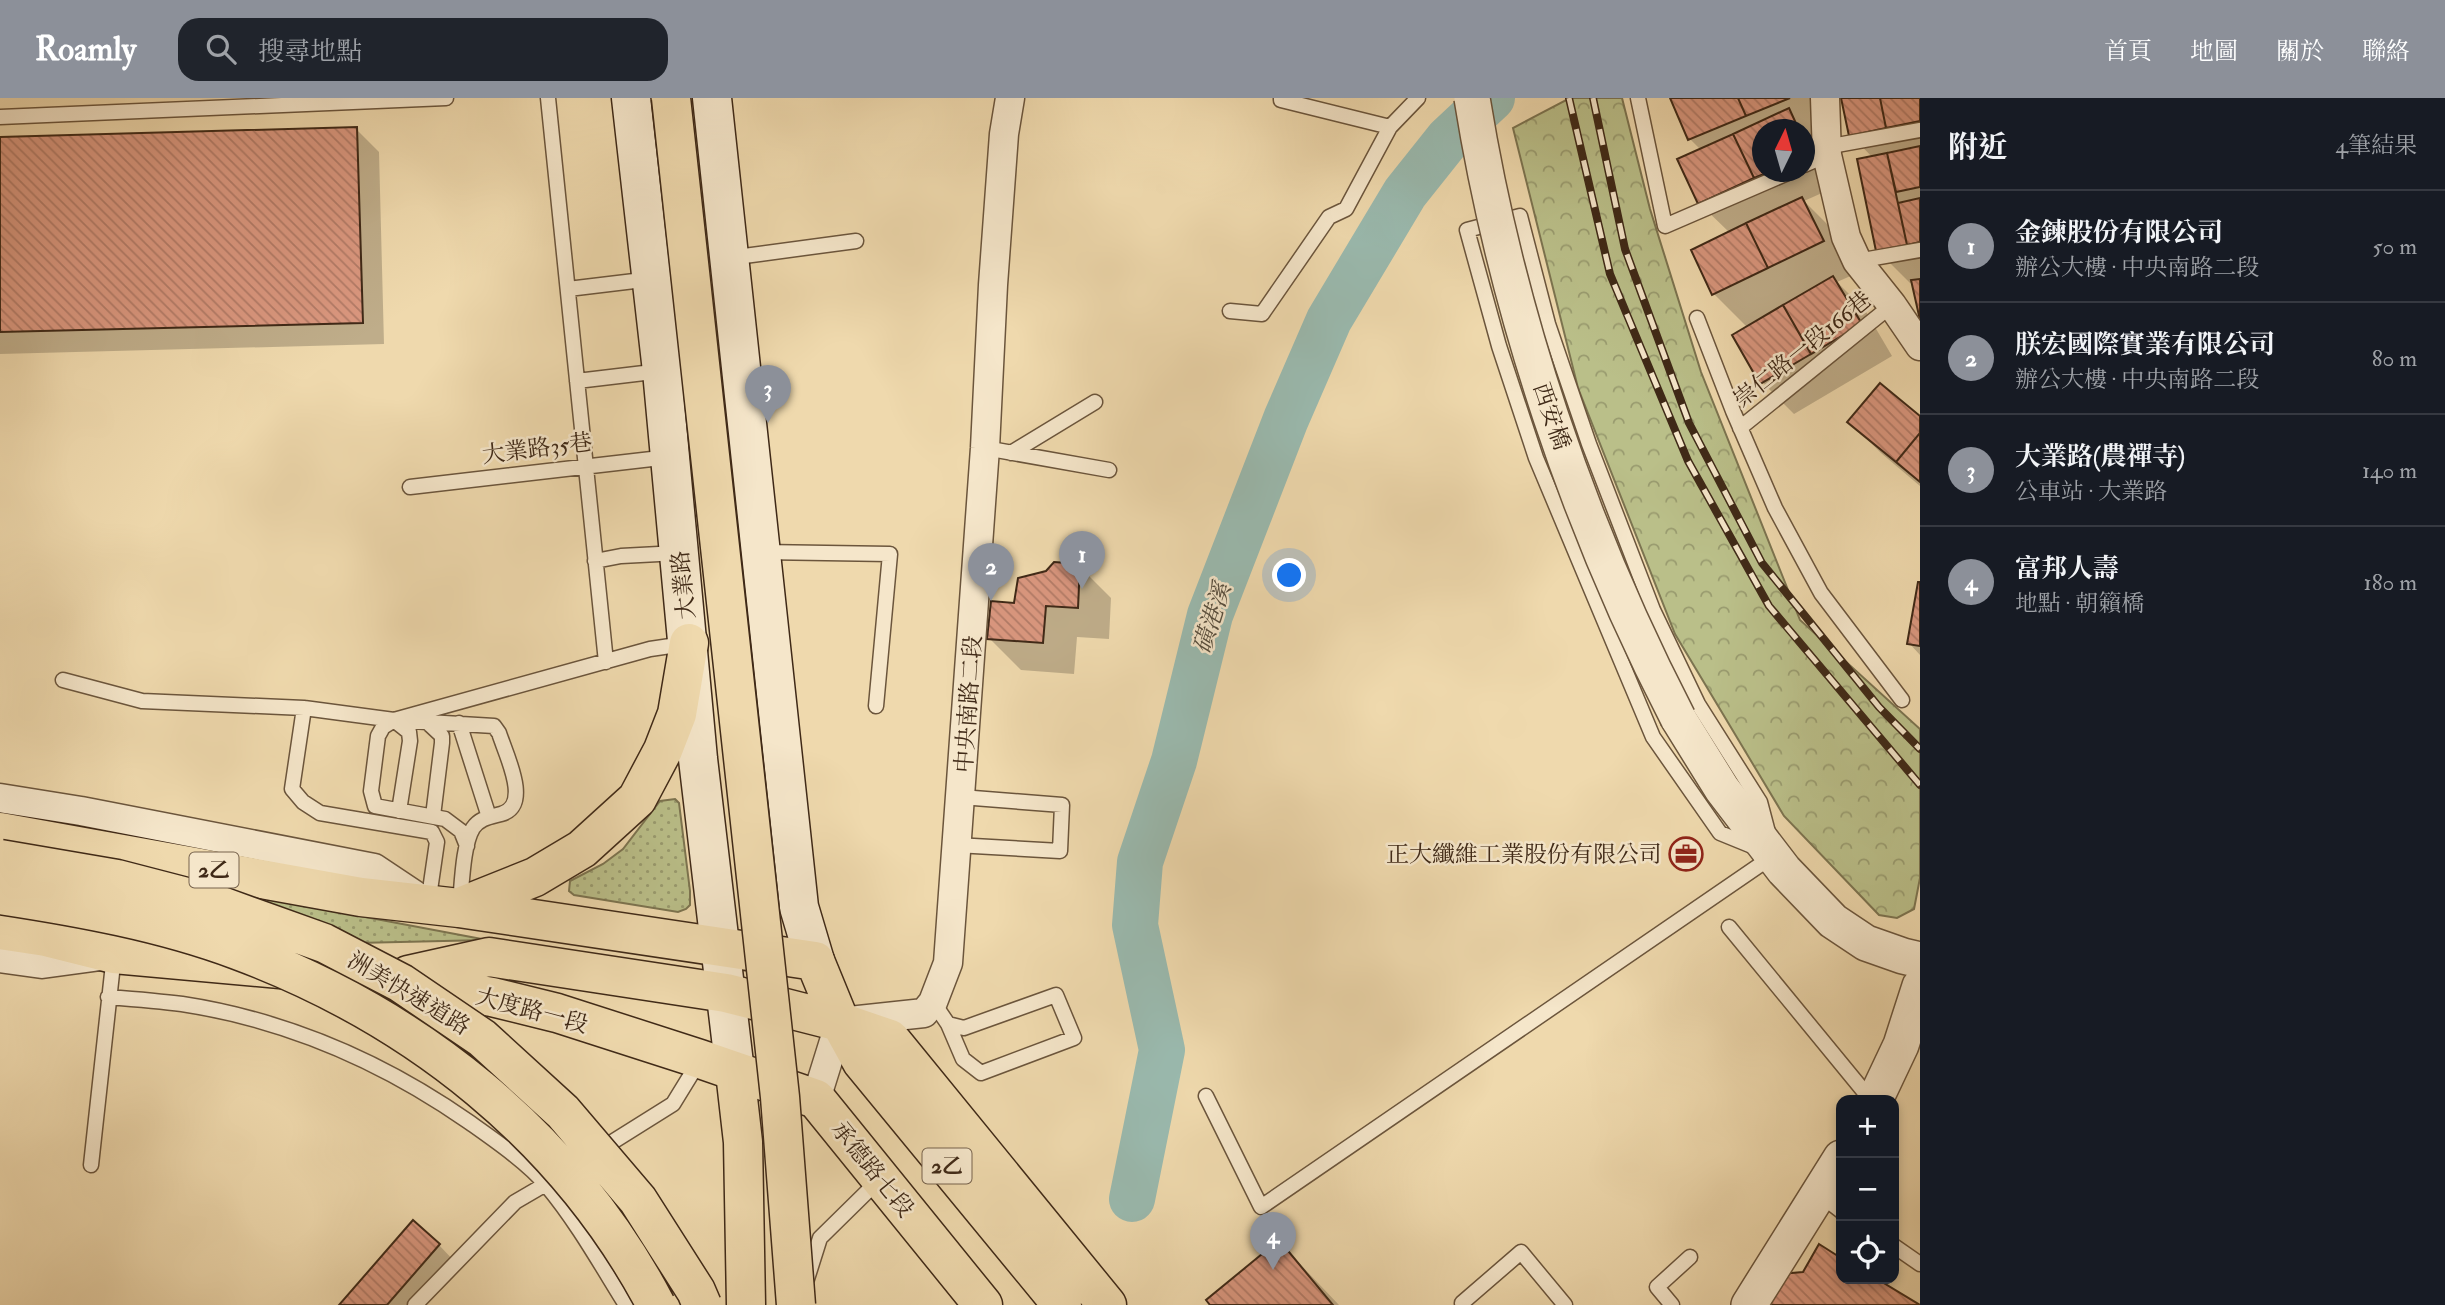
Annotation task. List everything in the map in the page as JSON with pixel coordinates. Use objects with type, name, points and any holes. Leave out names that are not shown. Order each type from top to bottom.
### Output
[{"type":"main road","name":"大業路","points":[[631,98],[662,371],[698,759],[726,993],[718,1065]]},
{"type":"main road","points":[[671,98],[779,1083],[797,1305]]},
{"type":"main road","points":[[712,98],[799,907],[815,961]]},
{"type":"main road","points":[[443,906],[536,877],[582,849],[637,799],[663,750],[677,714],[689,643]]},
{"type":"main road","name":"2乙","points":[[0,832],[361,897],[443,906],[815,961],[840,1022],[862,1062],[1062,1305]]},
{"type":"main road","name":"洲美快速道路","points":[[0,859],[117,879],[221,906],[324,943],[401,983],[482,1038],[563,1112],[638,1200],[696,1291],[702,1305]]},
{"type":"main road","name":"洲美快速道路","points":[[0,895],[152,925],[235,949],[307,978],[378,1015],[444,1059],[509,1113],[535,1140],[607,1222],[656,1305]]},
{"type":"main road","name":"大度路一段","points":[[0,930],[46,937],[114,954],[388,979],[492,997],[557,1013],[718,1065]]},
{"type":"main road","points":[[388,979],[489,957],[726,993],[840,1022],[890,1039],[1107,1305]]},
{"type":"main road","points":[[718,1065],[743,1142],[746,1305]]},
{"type":"main road","name":"承德路七段","points":[[718,1065],[816,1099],[983,1305]]},
{"type":"street","name":"中央南路二段","points":[[941,1013],[998,450],[994,271],[1004,134],[1010,98]]},
{"type":"street","name":"西安橋","points":[[1472,98],[1484,171],[1528,348],[1598,549],[1678,718],[1722,789],[1784,870],[1833,921],[1866,943],[1920,960]]},
{"type":"street","points":[[1825,98],[1819,156],[1846,237],[1857,261],[1920,346]]},
{"type":"street","points":[[0,798],[81,811],[374,868],[443,906]]},
{"type":"street","name":"大度路一段","points":[[0,958],[42,964],[114,954]]},
{"type":"street","points":[[1876,1095],[1901,1045],[1920,986]]},
{"type":"street","points":[[816,1099],[840,1022],[941,1013]]},
{"type":"street","points":[[1749,1305],[1830,1203],[1836,1178]]},
{"type":"lane","points":[[0,117],[446,98]]},
{"type":"lane","points":[[548,98],[606,662]]},
{"type":"lane","points":[[1281,98],[1280,100],[1390,127]]},
{"type":"lane","points":[[1230,311],[1262,314],[1329,217],[1346,209],[1390,127],[1418,98]]},
{"type":"lane","points":[[1638,98],[1665,226],[1767,182]]},
{"type":"lane","points":[[1819,156],[1920,130]]},
{"type":"lane","points":[[1521,216],[1548,324],[1589,444],[1648,597],[1698,704],[1760,803],[1774,855],[1720,832],[1653,737],[1536,458],[1499,346],[1467,230],[1521,216]]},
{"type":"lane","points":[[728,258],[856,241]]},
{"type":"lane","points":[[1857,261],[1920,250]]},
{"type":"lane","points":[[568,289],[652,279]]},
{"type":"lane","name":"崇仁路一段166巷","points":[[1740,428],[1892,305]]},
{"type":"lane","points":[[1697,318],[1775,508],[1821,593],[1902,700]]},
{"type":"lane","points":[[577,381],[662,371]]},
{"type":"lane","points":[[998,450],[1095,402]]},
{"type":"lane","points":[[998,450],[1109,470]]},
{"type":"lane","name":"大業路35巷","points":[[410,486],[670,457]]},
{"type":"lane","points":[[595,561],[621,556],[679,552]]},
{"type":"lane","points":[[761,552],[890,554],[876,706]]},
{"type":"lane","points":[[467,846],[461,831],[446,819],[375,806],[371,791],[378,736],[383,727],[394,720],[650,649],[689,643]]},
{"type":"lane","points":[[64,680],[142,701],[304,708],[394,720],[494,726],[499,733],[518,793],[516,804],[511,812],[481,819],[472,830],[443,906]]},
{"type":"lane","points":[[304,708],[292,789],[303,802],[320,813],[432,832],[437,842],[443,906]]},
{"type":"lane","points":[[394,720],[409,732],[410,741],[399,811]]},
{"type":"lane","points":[[426,722],[442,736],[433,816]]},
{"type":"lane","points":[[459,723],[488,817]]},
{"type":"lane","points":[[956,845],[1059,851],[1062,805],[961,797]]},
{"type":"lane","points":[[1206,1096],[1261,1207],[1774,855]]},
{"type":"lane","points":[[1729,927],[1869,1095]]},
{"type":"lane","points":[[90,1166],[114,954]]},
{"type":"lane","points":[[1056,995],[1074,1038],[981,1073],[963,1059],[941,1013],[964,1028],[1056,995]]},
{"type":"lane","points":[[108,997],[183,1004],[260,1021],[334,1046],[399,1077],[497,1142],[546,1184],[595,1254],[626,1305]]},
{"type":"lane","points":[[415,1305],[515,1202],[673,1104],[718,1065]]},
{"type":"lane","points":[[797,1305],[820,1238],[881,1178]]},
{"type":"lane","points":[[1899,1249],[1920,1264]]},
{"type":"lane","points":[[1464,1305],[1462,1303],[1521,1252],[1565,1305]]},
{"type":"lane","points":[[1672,1305],[1657,1287],[1689,1256]]},
{"type":"green space","points":[[1570,98],[1622,98],[1650,209],[1701,372],[1800,620],[1920,729],[1920,878],[1914,909],[1897,918],[1879,915],[1784,816],[1675,634],[1578,388],[1513,128]]},
{"type":"green space","points":[[675,799],[679,803],[690,891],[690,905],[686,909],[678,912],[574,895],[569,891],[570,881],[603,864],[623,849],[660,801]]},
{"type":"green space","points":[[244,894],[487,940],[357,943]]},
{"type":"building","points":[[1670,98],[1738,98],[1746,116],[1688,140]]},
{"type":"building","points":[[1738,98],[1790,98],[1746,116]]},
{"type":"building","points":[[1841,98],[1880,98],[1886,128],[1849,136]]},
{"type":"building","points":[[1880,98],[1920,98],[1920,121],[1886,128]]},
{"type":"building","points":[[1789,108],[1794,119],[1765,119]]},
{"type":"building","points":[[1752,125],[1752,174],[1733,134]]},
{"type":"building","points":[[357,127],[363,323],[0,332],[0,137]]},
{"type":"building","points":[[1733,134],[1752,179],[1698,204],[1677,159]]},
{"type":"building","points":[[1920,146],[1920,187],[1896,192],[1887,153]]},
{"type":"building","points":[[1887,153],[1907,245],[1876,251],[1857,159]]},
{"type":"building","points":[[1802,197],[1824,241],[1768,268],[1746,223]]},
{"type":"building","points":[[1920,198],[1920,242],[1907,245],[1898,203]]},
{"type":"building","points":[[1746,223],[1768,268],[1712,295],[1691,250]]},
{"type":"building","points":[[1833,276],[1862,324],[1811,354],[1783,305]]},
{"type":"building","points":[[1920,279],[1920,320],[1911,280]]},
{"type":"building","points":[[1783,305],[1811,354],[1760,384],[1732,335]]},
{"type":"building","points":[[1880,383],[1920,416],[1920,433],[1896,462],[1847,422]]},
{"type":"building","points":[[1920,433],[1920,482],[1896,462]]},
{"type":"building","points":[[1054,562],[1080,564],[1078,608],[1046,606],[1043,643],[987,639],[991,601],[1014,603],[1018,578],[1046,571]]},
{"type":"building","points":[[1920,582],[1920,646],[1907,644]]},
{"type":"building","points":[[413,1220],[440,1244],[387,1305],[339,1305]]},
{"type":"building","points":[[1279,1240],[1333,1305],[1210,1305],[1206,1300]]},
{"type":"building","points":[[1819,1244],[1836,1255],[1836,1284],[1885,1284],[1920,1305],[1762,1305],[1780,1274],[1803,1272]]},
{"type":"waterway","name":"磺港溪","points":[[1132,1199],[1162,1050],[1135,925],[1140,862],[1174,761],[1210,615],[1286,419],[1329,320],[1405,193],[1448,139],[1492,98]]},
{"type":"railway","points":[[1569,98],[1610,274],[1688,461],[1769,606],[1920,785]]},
{"type":"railway","points":[[1593,98],[1625,249],[1689,423],[1762,563],[1879,707],[1920,749]]},
{"type":"place","name":"大業路(農禪寺)","points":[[768,423]]},
{"type":"place","name":"金鍊股份有限公司","points":[[1082,589]]},
{"type":"place","name":"朕宏國際實業有限公司","points":[[991,601]]},
{"type":"place","name":"正大纖維工業股份有限公司","points":[[1686,854]]},
{"type":"place","name":"富邦人壽","points":[[1273,1270]]}]
